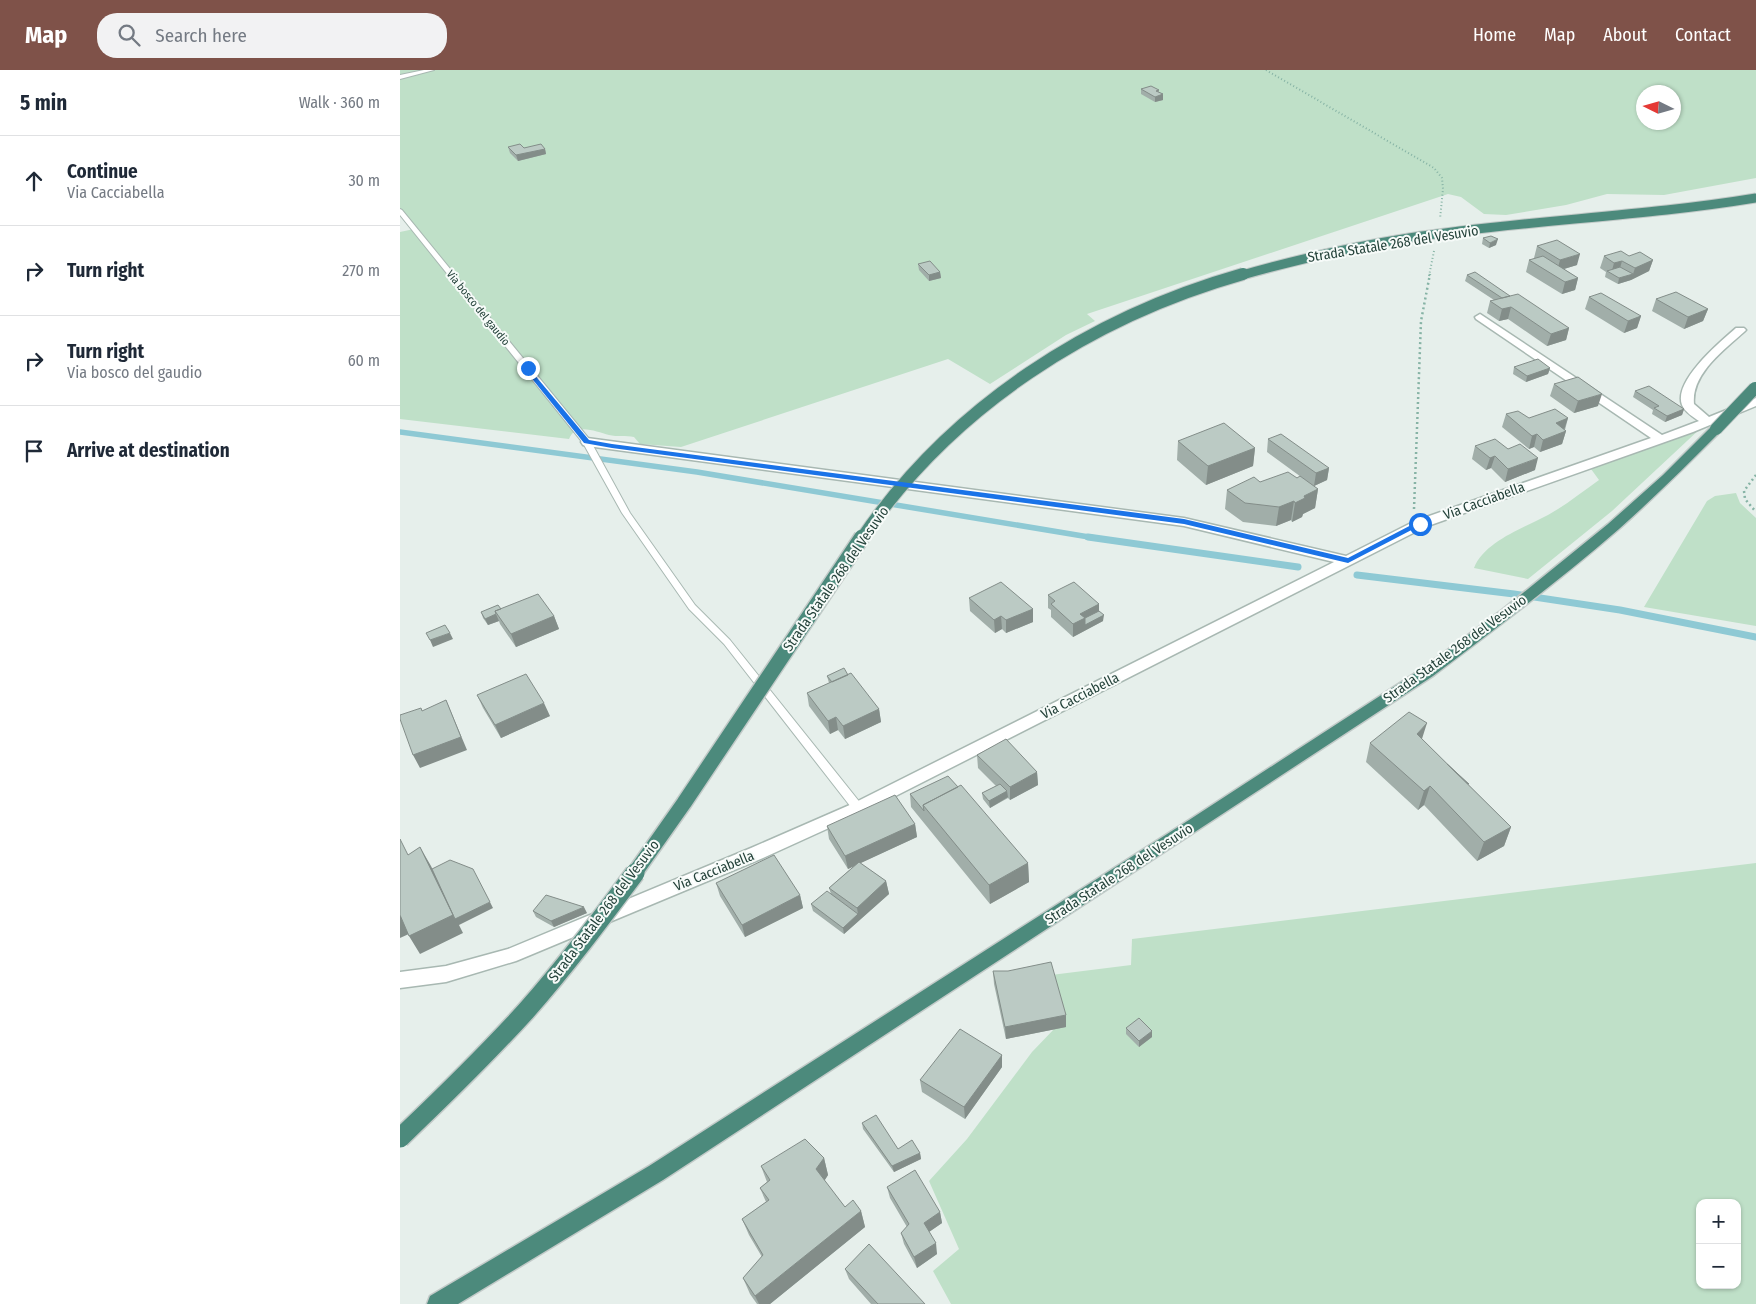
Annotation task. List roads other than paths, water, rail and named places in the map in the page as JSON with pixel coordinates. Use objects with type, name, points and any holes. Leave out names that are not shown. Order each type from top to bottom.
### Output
[{"type":"highway","name":"Strada Statale 268 del Vesuvio","points":[[400,1138],[478,1063],[577,950],[645,859],[860,540],[913,473],[958,427],[1007,388],[1051,358],[1106,327],[1162,301],[1284,262],[1347,248],[1411,238],[1673,211],[1756,198]]},
{"type":"highway","name":"Strada Statale 268 del Vesuvio","points":[[438,1304],[656,1172],[1195,825],[1428,672],[1507,613],[1613,527],[1667,478],[1712,425]]},
{"type":"street","points":[[1480,316],[1660,439]]},
{"type":"street","points":[[1712,425],[1688,404],[1688,394],[1700,369],[1740,330]]},
{"type":"street","name":"Via Cacciabella","points":[[400,980],[446,974],[510,956],[757,854],[858,808],[1414,527],[1660,439],[1712,425],[1756,392]]},
{"type":"street","points":[[589,448],[863,480],[1184,522],[1348,561]]},
{"type":"lane","points":[[400,77],[431,70]]},
{"type":"lane","name":"Via bosco del gaudio","points":[[400,211],[589,448],[626,513],[692,607],[726,642],[858,808]]},
{"type":"waterway","points":[[400,432],[697,472],[1095,538]]},
{"type":"waterway","points":[[1088,537],[1095,538]]},
{"type":"waterway","points":[[1095,538],[1298,567]]},
{"type":"waterway","points":[[1357,575],[1514,594],[1620,610],[1756,637]]}]
